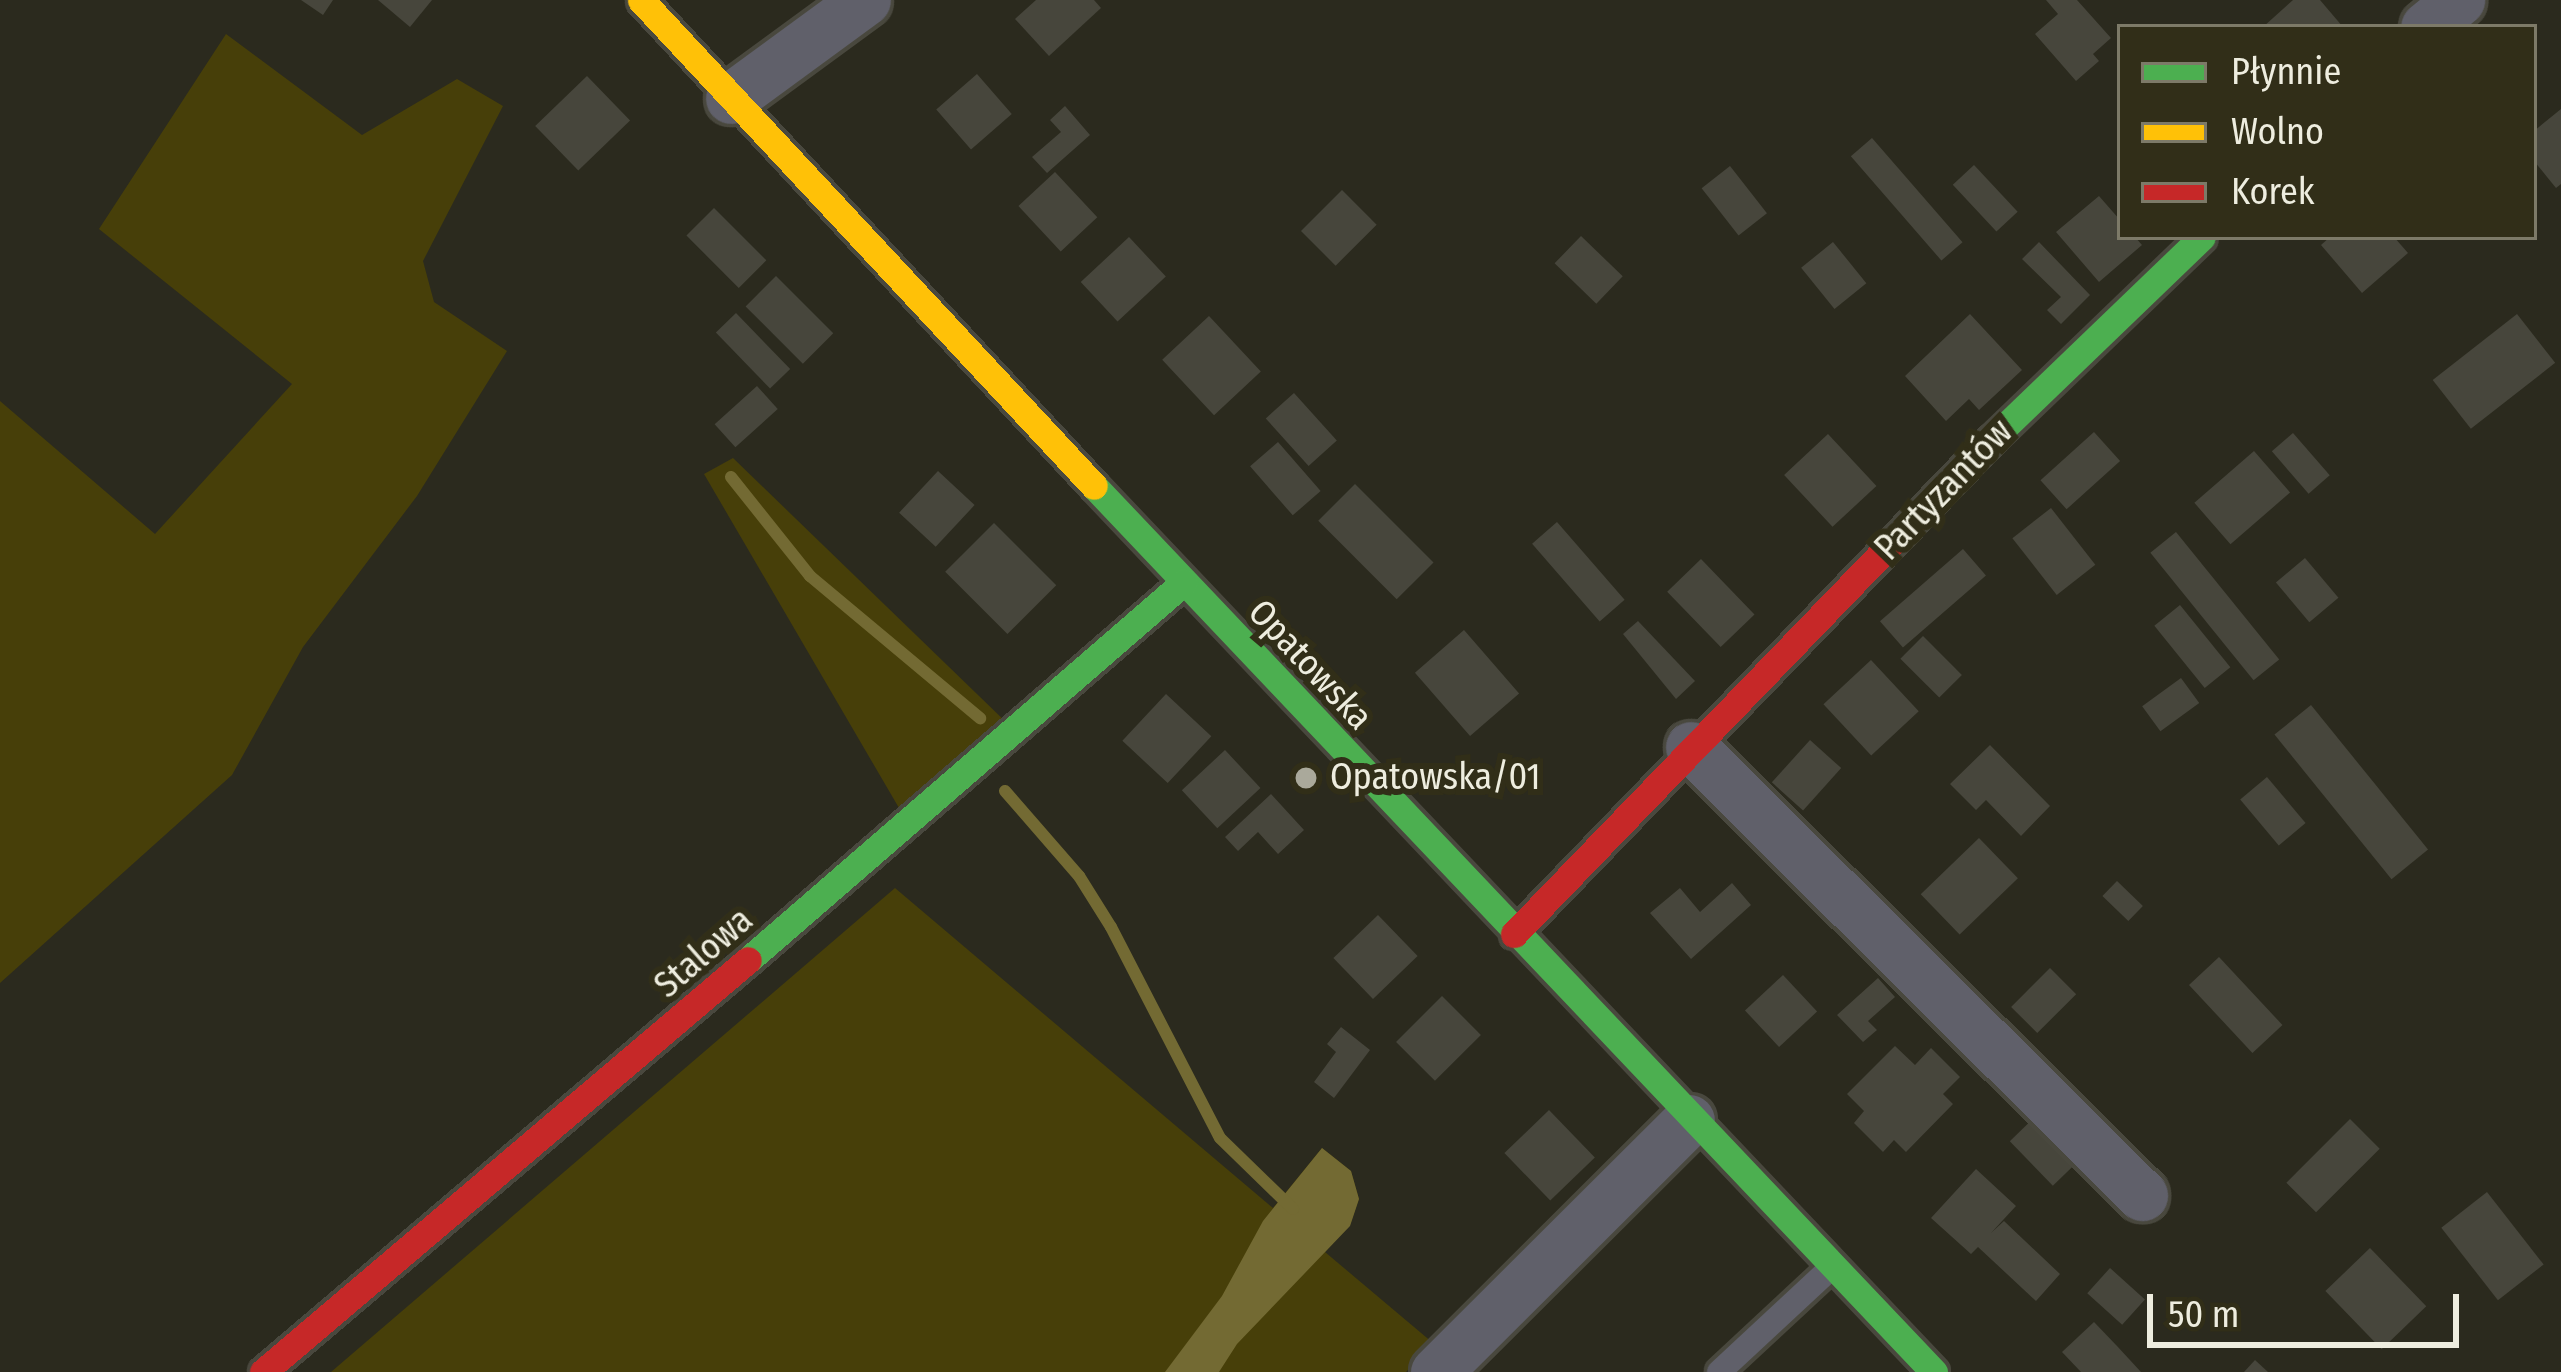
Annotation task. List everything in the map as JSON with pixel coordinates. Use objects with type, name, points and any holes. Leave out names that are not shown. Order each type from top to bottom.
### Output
[{"type":"street","name":"Opatowska","points":[[641,0],[1689,1120],[1934,1372]]},
{"type":"street","points":[[731,98],[865,0]]},
{"type":"street","points":[[2430,24],[2458,0]]},
{"type":"street","name":"Partyzantów","points":[[1514,934],[2008,424],[2199,240]]},
{"type":"street","name":"Stalowa","points":[[263,1372],[476,1197],[1184,582]]},
{"type":"street","points":[[1691,747],[2142,1195]]},
{"type":"street","points":[[1436,1372],[1689,1120]]},
{"type":"lane","points":[[1719,1372],[1834,1265]]},
{"type":"shaded area","points":[[226,34],[362,135],[457,79],[503,106],[423,261],[434,302],[507,351],[417,496],[303,647],[232,775],[0,983],[0,401],[155,534],[292,384],[99,229]]},
{"type":"shaded area","points":[[733,458],[1008,724],[899,808],[704,474]]},
{"type":"shaded area","points":[[895,888],[1273,1208],[1322,1148],[1351,1171],[1359,1199],[1350,1225],[1325,1252],[1433,1343],[1406,1372],[331,1372]]},
{"type":"shaded area","points":[[1322,1148],[1351,1171],[1359,1199],[1350,1226],[1237,1344],[1219,1372],[1165,1372],[1222,1296],[1263,1221]]},
{"type":"building","points":[[301,0],[333,0],[323,15]]},
{"type":"building","points":[[378,0],[432,0],[410,27]]},
{"type":"building","points":[[1036,0],[1094,0],[1101,8],[1049,56],[1015,19]]},
{"type":"building","points":[[2046,0],[2077,0],[2111,38],[2093,54],[2099,61],[2076,81],[2035,34],[2058,14]]},
{"type":"building","points":[[2293,0],[2320,0],[2340,24],[2266,24]]},
{"type":"building","points":[[977,74],[1012,114],[971,149],[936,109]]},
{"type":"building","points":[[587,76],[630,121],[578,171],[535,126]]},
{"type":"building","points":[[1065,106],[1090,135],[1047,173],[1032,157],[1061,132],[1050,120]]},
{"type":"building","points":[[2561,109],[2561,184],[2556,188],[2537,165],[2537,129]]},
{"type":"building","points":[[1872,138],[1963,242],[1941,261],[1851,156]]},
{"type":"building","points":[[1974,165],[2018,212],[1996,232],[1953,185]]},
{"type":"building","points":[[1730,166],[1767,213],[1739,235],[1702,188]]},
{"type":"building","points":[[1055,172],[1097,217],[1061,251],[1018,206]]},
{"type":"building","points":[[1342,190],[1377,225],[1336,266],[1301,231]]},
{"type":"building","points":[[2099,196],[2117,217],[2117,240],[2138,240],[2142,245],[2099,282],[2056,232]]},
{"type":"building","points":[[714,208],[766,260],[739,288],[686,236]]},
{"type":"building","points":[[1581,236],[1623,276],[1596,304],[1555,263]]},
{"type":"building","points":[[1129,237],[1166,276],[1118,322],[1081,282]]},
{"type":"building","points":[[2327,240],[2397,240],[2408,253],[2362,293],[2321,245]]},
{"type":"building","points":[[1833,242],[1866,283],[1834,309],[1801,268]]},
{"type":"building","points":[[2039,242],[2090,295],[2061,324],[2047,310],[2061,297],[2022,259]]},
{"type":"building","points":[[776,276],[833,333],[803,364],[746,306]]},
{"type":"building","points":[[736,313],[790,369],[770,389],[716,332]]},
{"type":"building","points":[[1970,314],[2022,370],[1979,410],[1969,399],[1946,421],[1905,376]]},
{"type":"building","points":[[2517,314],[2555,363],[2471,429],[2433,380]]},
{"type":"building","points":[[1209,316],[1261,372],[1214,415],[1162,360]]},
{"type":"building","points":[[757,386],[778,409],[735,447],[715,424]]},
{"type":"building","points":[[1294,393],[1337,441],[1309,466],[1266,418]]},
{"type":"building","points":[[2094,432],[2120,461],[2067,509],[2040,480]]},
{"type":"building","points":[[2293,433],[2330,475],[2309,494],[2272,451]]},
{"type":"building","points":[[1828,434],[1876,486],[1833,527],[1784,475]]},
{"type":"building","points":[[1278,442],[1321,491],[1293,515],[1250,466]]},
{"type":"building","points":[[2254,451],[2290,493],[2230,544],[2194,503]]},
{"type":"building","points":[[938,471],[975,505],[936,547],[899,513]]},
{"type":"building","points":[[1355,484],[1433,562],[1397,599],[1318,521]]},
{"type":"building","points":[[2051,508],[2095,565],[2057,595],[2012,538]]},
{"type":"building","points":[[1557,522],[1625,600],[1600,621],[1532,544]]},
{"type":"building","points":[[994,523],[1056,585],[1007,634],[945,572]]},
{"type":"building","points":[[2176,532],[2279,659],[2254,680],[2150,553]]},
{"type":"building","points":[[1963,549],[1986,575],[1903,648],[1880,621]]},
{"type":"building","points":[[2305,558],[2338,598],[2309,622],[2276,582]]},
{"type":"building","points":[[1701,559],[1754,614],[1721,647],[1667,592]]},
{"type":"building","points":[[2180,605],[2230,667],[2205,688],[2154,626]]},
{"type":"building","points":[[1638,621],[1695,681],[1676,699],[1623,634]]},
{"type":"building","points":[[1464,630],[1519,693],[1470,736],[1415,673]]},
{"type":"building","points":[[1923,636],[1962,675],[1939,698],[1900,659]]},
{"type":"building","points":[[1871,660],[1919,711],[1871,756],[1823,704]]},
{"type":"building","points":[[2181,678],[2199,703],[2160,731],[2142,706]]},
{"type":"building","points":[[1166,694],[1211,736],[1168,783],[1122,741]]},
{"type":"building","points":[[2311,705],[2428,850],[2392,879],[2274,735]]},
{"type":"building","points":[[1810,740],[1841,768],[1803,810],[1772,782]]},
{"type":"building","points":[[1990,745],[2050,806],[2021,836],[1986,800],[1976,810],[1950,784]]},
{"type":"building","points":[[1225,750],[1260,788],[1217,828],[1182,790]]},
{"type":"building","points":[[2267,777],[2306,823],[2279,845],[2240,799]]},
{"type":"building","points":[[1271,794],[1304,830],[1278,854],[1258,832],[1238,851],[1225,837]]},
{"type":"building","points":[[1979,838],[2018,878],[1960,935],[1921,894]]},
{"type":"building","points":[[2117,881],[2143,906],[2128,921],[2102,896]]},
{"type":"building","points":[[1732,883],[1751,905],[1691,959],[1650,913],[1680,888],[1700,912]]},
{"type":"building","points":[[1378,915],[1418,956],[1373,999],[1333,958]]},
{"type":"building","points":[[2219,957],[2282,1025],[2252,1053],[2189,985]]},
{"type":"building","points":[[2050,968],[2076,994],[2037,1033],[2011,1007]]},
{"type":"building","points":[[1783,975],[1817,1012],[1779,1047],[1745,1010]]},
{"type":"building","points":[[1878,978],[1895,997],[1868,1021],[1877,1030],[1863,1042],[1837,1015]]},
{"type":"building","points":[[1442,996],[1481,1035],[1435,1081],[1396,1042]]},
{"type":"building","points":[[1341,1027],[1370,1050],[1334,1098],[1314,1082],[1336,1052],[1327,1044]]},
{"type":"building","points":[[1895,1046],[1915,1065],[1931,1048],[1960,1077],[1943,1094],[1953,1104],[1906,1152],[1894,1140],[1883,1152],[1854,1123],[1864,1111],[1847,1094]]},
{"type":"building","points":[[1549,1110],[1595,1157],[1550,1201],[1504,1153]]},
{"type":"building","points":[[2040,1112],[2083,1157],[2053,1186],[2010,1141]]},
{"type":"building","points":[[2350,1119],[2380,1149],[2316,1212],[2286,1183]]},
{"type":"building","points":[[1976,1169],[2016,1206],[1991,1233],[2004,1221],[2060,1274],[2036,1301],[1978,1247],[1971,1254],[1931,1218]]},
{"type":"building","points":[[2487,1192],[2544,1264],[2498,1300],[2441,1228]]},
{"type":"building","points":[[2370,1248],[2426,1306],[2382,1349],[2325,1291]]},
{"type":"building","points":[[2110,1268],[2145,1299],[2122,1325],[2087,1293]]},
{"type":"building","points":[[2094,1322],[2141,1372],[2081,1372],[2062,1352]]},
{"type":"building","points":[[2255,1360],[2268,1372],[2244,1372]]},
{"type":"waterway","points":[[731,477],[810,576],[980,718]]},
{"type":"waterway","points":[[1005,791],[1079,876],[1111,927],[1220,1138],[1293,1209]]},
{"type":"traffic: fast","points":[[1992,439],[2199,240]]},
{"type":"traffic: fast","points":[[1094,486],[1934,1372]]},
{"type":"traffic: fast","points":[[748,960],[1184,582]]},
{"type":"traffic: slow","points":[[641,0],[1094,486]]},
{"type":"traffic: jam","points":[[1514,934],[1992,439]]},
{"type":"traffic: jam","points":[[263,1372],[748,960]]},
{"type":"place","name":"Opatowska/01","points":[[1306,778]]}]
